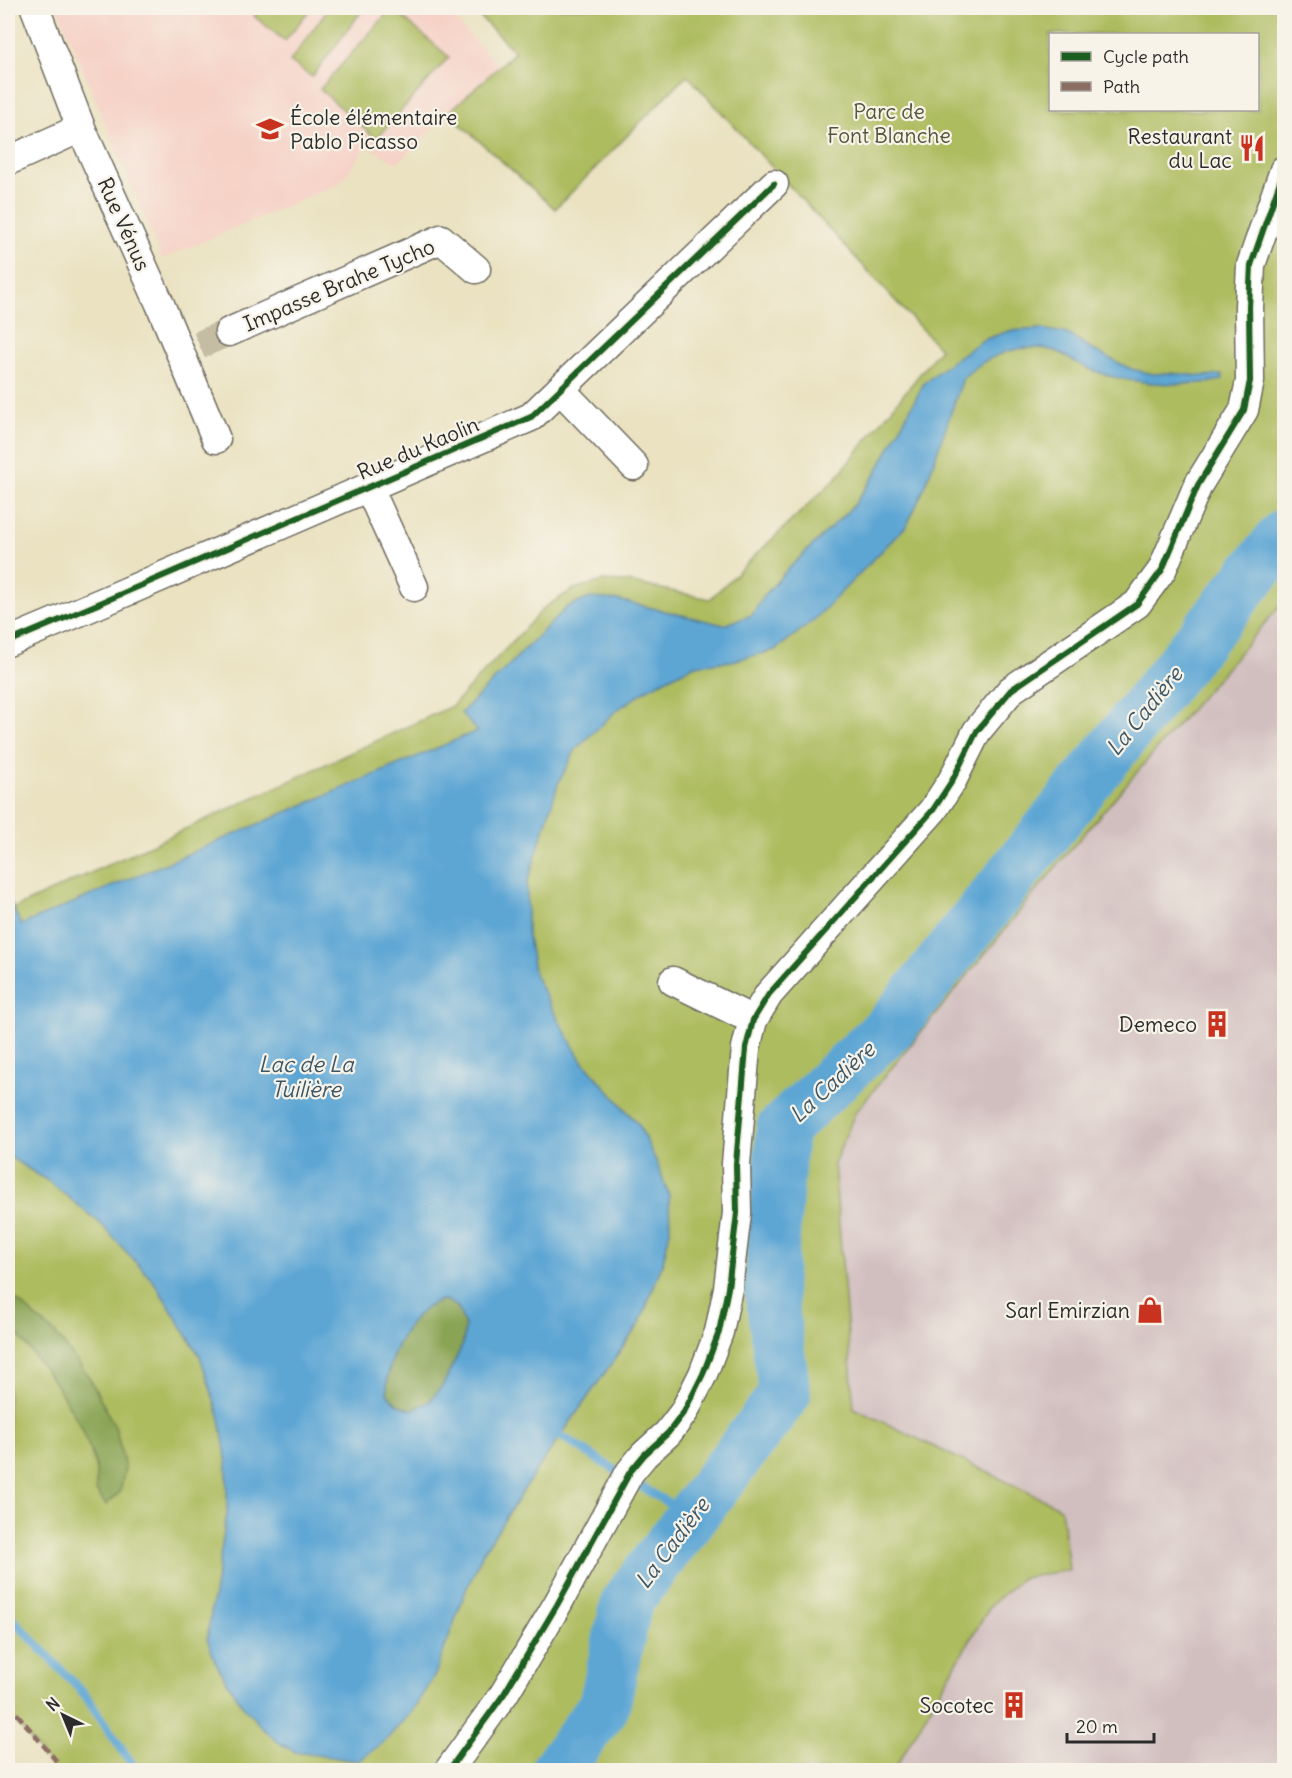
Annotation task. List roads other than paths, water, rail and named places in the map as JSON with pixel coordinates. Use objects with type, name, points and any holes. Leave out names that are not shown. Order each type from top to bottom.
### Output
[{"type":"street","name":"Rue Vénus","points":[[35,8],[81,128],[160,304],[190,349],[216,439]]},
{"type":"street","points":[[8,160],[81,128]]},
{"type":"street","points":[[449,1770],[504,1694],[557,1605],[630,1472],[644,1455],[668,1433],[684,1412],[703,1374],[719,1332],[728,1288],[737,1213],[736,1164],[746,1048],[753,1020],[769,994],[933,810],[952,781],[977,731],[1011,690],[1137,604],[1162,570],[1198,485],[1244,410],[1250,381],[1251,265],[1284,170]]},
{"type":"street","name":"Rue du Kaolin","points":[[8,642],[531,417],[774,184]]},
{"type":"street","name":"Impasse Brahe Tycho","points":[[229,332],[441,239],[476,269]]},
{"type":"street","points":[[560,389],[634,466]]},
{"type":"street","points":[[369,488],[414,587]]},
{"type":"street","points":[[673,981],[753,1020]]},
{"type":"water","name":"Lac de La Tuilière","points":[[1042,329],[1068,334],[1131,369],[1153,374],[1222,375],[1223,380],[1184,384],[1113,377],[1079,364],[1058,352],[1043,348],[1006,352],[983,363],[963,378],[925,487],[907,525],[813,621],[775,650],[732,661],[695,665],[651,687],[617,710],[576,749],[558,784],[527,884],[527,931],[535,976],[554,1012],[580,1058],[639,1125],[656,1161],[669,1195],[670,1231],[663,1262],[640,1323],[536,1471],[484,1551],[466,1590],[435,1675],[412,1711],[386,1740],[359,1761],[295,1752],[279,1743],[264,1730],[243,1706],[216,1663],[207,1639],[227,1513],[227,1464],[220,1419],[200,1356],[154,1282],[100,1223],[48,1181],[8,1156],[8,896],[21,925],[477,731],[461,713],[567,607],[590,598],[618,600],[724,625],[752,615],[763,597],[784,573],[854,505],[875,475],[924,383],[983,340],[1009,331]],"holes":[[[443,1299],[458,1307],[465,1326],[463,1344],[443,1385],[429,1402],[412,1410],[397,1404],[387,1393],[387,1381],[392,1358],[402,1336],[417,1316],[432,1304]]]},
{"type":"waterway","name":"La Cadière","points":[[557,1770],[604,1706],[627,1601],[785,1394],[770,1289],[782,1129],[891,1026],[1284,535]]},
{"type":"waterway","points":[[552,1428],[618,1472]]},
{"type":"waterway","points":[[642,1487],[691,1517]]},
{"type":"waterway","points":[[8,1614],[85,1695],[136,1770]]},
{"type":"tunnel","points":[[199,345],[229,332]]},
{"type":"place","name":"École élémentaire Pablo Picasso","points":[[270,129]]},
{"type":"place","name":"Restaurant du Lac","points":[[1252,148]]},
{"type":"place","name":"Demeco","points":[[1217,1024]]},
{"type":"place","name":"Sarl Emirzian","points":[[1150,1310]]},
{"type":"place","name":"Socotec","points":[[1014,1705]]},
{"type":"park label","name":"Parc de Font Blanche","points":[[889,123]]}]
